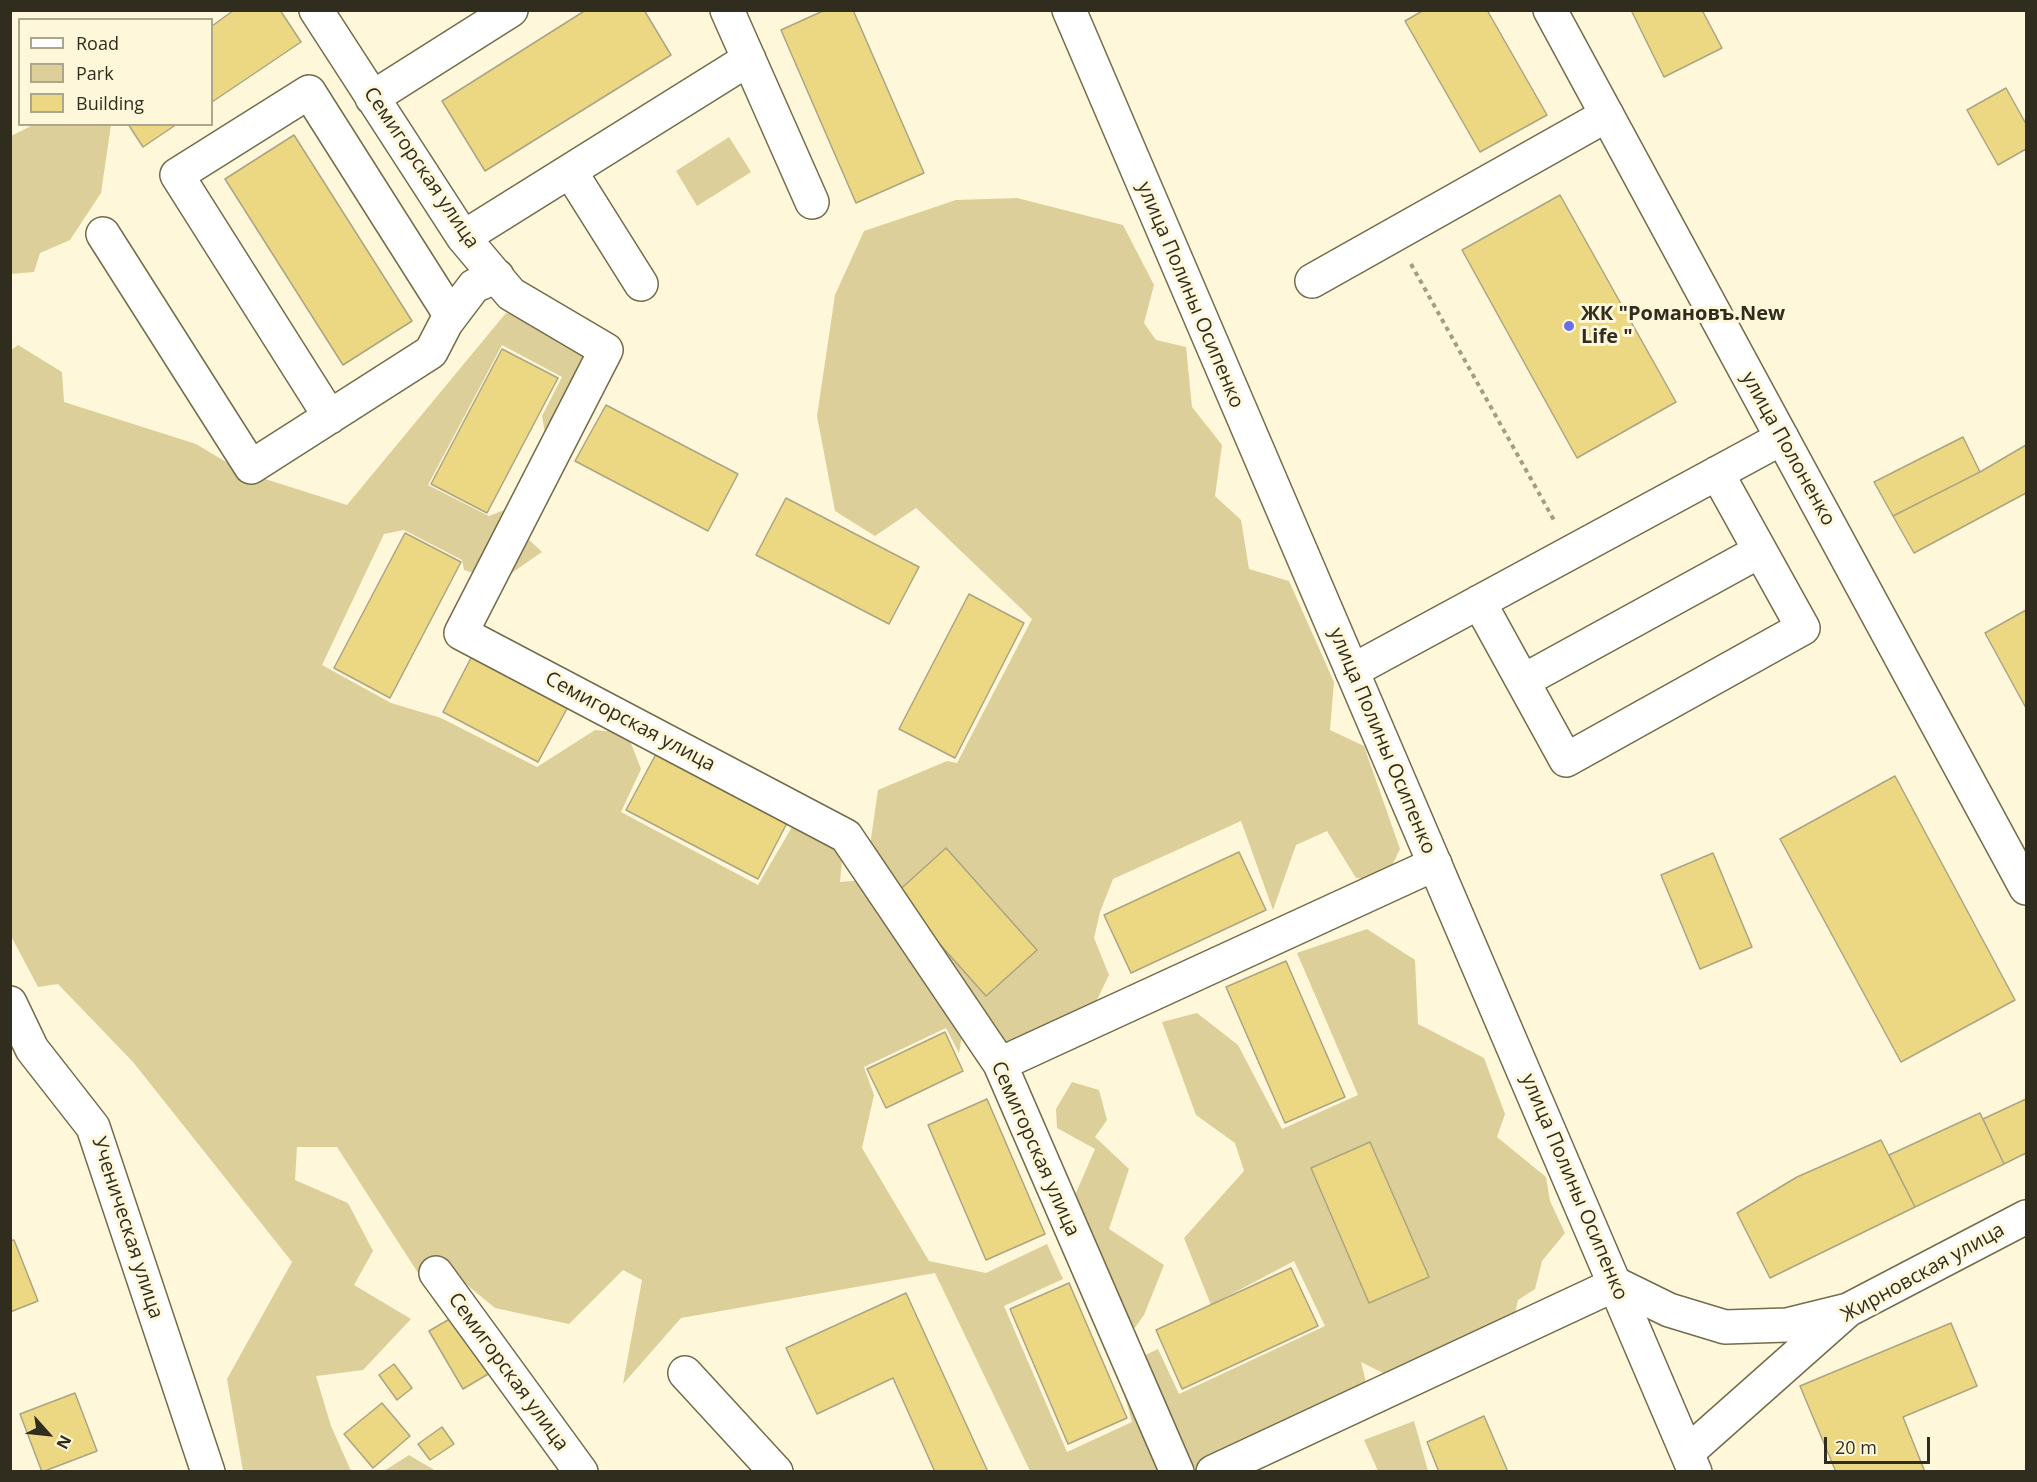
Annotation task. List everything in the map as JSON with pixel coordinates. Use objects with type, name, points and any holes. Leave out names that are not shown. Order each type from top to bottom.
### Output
[{"type":"street","name":"Семигорская улица","points":[[316,10],[464,237],[512,294],[606,350],[461,633],[846,836],[1000,1064],[1177,1472]]},
{"type":"street","points":[[372,98],[511,10]]},
{"type":"street","points":[[727,10],[813,202]]},
{"type":"street","name":"улица Полины Осипенко","points":[[1069,10],[1691,1462]]},
{"type":"street","name":"улица Полоненко","points":[[1550,10],[2026,888]]},
{"type":"street","points":[[464,237],[749,59]]},
{"type":"street","points":[[330,417],[177,175],[351,65]]},
{"type":"street","points":[[309,92],[451,316]]},
{"type":"street","points":[[1312,280],[1607,115]]},
{"type":"street","points":[[570,171],[641,284]]},
{"type":"street","points":[[104,234],[250,467],[431,352],[451,316],[474,286],[497,276]]},
{"type":"street","points":[[1352,671],[1782,438]]},
{"type":"street","points":[[1479,602],[1566,760],[1803,628],[1717,473]]},
{"type":"street","points":[[1522,681],[1760,551]]},
{"type":"street","points":[[1000,1064],[1435,864]]},
{"type":"street","name":"Ученическая улица","points":[[10,1003],[32,1049],[93,1127],[208,1472]]},
{"type":"street","name":"Жирновская улица","points":[[1691,1462],[1848,1310],[2026,1217]]},
{"type":"street","name":"Семигорская улица","points":[[436,1273],[572,1469]]},
{"type":"street","points":[[1213,1472],[1616,1284],[1669,1310],[1725,1327],[1787,1325],[1848,1310]]},
{"type":"street","points":[[685,1373],[776,1472]]},
{"type":"path","points":[[1395,234],[1572,552]]},
{"type":"green space","points":[[31,126],[111,126],[101,193],[70,240],[40,253],[34,272],[11,274],[11,136]]},
{"type":"green space","points":[[729,137],[751,172],[697,206],[676,171]]},
{"type":"green space","points":[[1017,198],[1123,225],[1154,285],[1144,323],[1156,340],[1186,347],[1192,407],[1222,445],[1215,496],[1241,520],[1249,569],[1289,581],[1334,682],[1330,730],[1364,746],[1400,849],[1386,878],[1356,878],[1327,831],[1296,845],[1273,910],[1241,821],[1113,879],[1100,912],[1094,938],[1109,975],[1088,1018],[1003,1048],[962,1035],[959,1053],[946,1028],[864,1067],[874,1095],[862,1148],[929,1261],[986,1273],[1047,1244],[1063,1279],[1004,1306],[1067,1452],[1132,1422],[1117,1369],[1158,1349],[1179,1394],[1325,1326],[1294,1261],[1211,1305],[1184,1238],[1244,1171],[1235,1143],[1196,1115],[1162,1022],[1197,1013],[1238,1045],[1282,1129],[1358,1095],[1297,953],[1367,929],[1415,960],[1418,1024],[1484,1058],[1505,1114],[1497,1137],[1546,1177],[1550,1201],[1565,1233],[1542,1261],[1535,1289],[1518,1300],[1513,1323],[1393,1378],[1361,1362],[1368,1390],[1189,1470],[1156,1457],[1159,1471],[1030,1471],[935,1273],[681,1318],[623,1384],[642,1280],[623,1270],[569,1324],[495,1308],[449,1270],[420,1276],[337,1147],[297,1147],[295,1180],[348,1203],[373,1251],[354,1285],[411,1319],[363,1370],[316,1376],[331,1426],[351,1471],[243,1471],[227,1379],[292,1262],[133,1062],[58,984],[38,987],[11,936],[10,351],[18,345],[62,372],[64,402],[196,444],[243,472],[347,505],[506,313],[539,319],[595,352],[592,411],[585,429],[545,433],[542,416],[562,377],[502,345],[428,485],[489,516],[522,503],[528,539],[542,552],[500,581],[464,570],[462,560],[404,530],[384,534],[322,665],[391,703],[441,718],[537,767],[595,730],[627,733],[641,769],[621,812],[758,885],[806,803],[846,816],[840,882],[865,880],[878,790],[947,761],[957,763],[1032,619],[916,508],[875,536],[835,511],[817,416],[835,295],[864,231],[956,200]]},
{"type":"green space","points":[[1072,1082],[1099,1090],[1107,1120],[1095,1137],[1129,1169],[1109,1229],[1164,1265],[1144,1315],[1126,1340],[1069,1209],[1095,1149],[1057,1128],[1056,1109]]},
{"type":"green space","points":[[1414,1421],[1428,1471],[1378,1471],[1364,1440]]},
{"type":"green space","points":[[409,1455],[436,1471],[384,1471]]},
{"type":"building","points":[[234,10],[280,10],[301,42],[213,101],[213,25]]},
{"type":"building","points":[[586,10],[644,10],[671,55],[485,171],[442,101]]},
{"type":"building","points":[[825,10],[853,10],[924,173],[856,203],[781,30]]},
{"type":"building","points":[[1424,10],[1487,10],[1547,115],[1480,152],[1405,21]]},
{"type":"building","points":[[1631,10],[1702,10],[1722,48],[1664,77]]},
{"type":"building","points":[[2006,88],[2026,124],[2026,149],[1998,165],[1967,110]]},
{"type":"building","points":[[129,126],[174,126],[143,147]]},
{"type":"building","points":[[294,135],[412,321],[343,365],[225,179]]},
{"type":"building","name":"ЖК \"Романовъ.New Life \"","points":[[1560,195],[1676,402],[1577,458],[1462,250]]},
{"type":"building","points":[[502,349],[558,378],[487,513],[431,484]]},
{"type":"building","points":[[606,405],[738,474],[708,531],[575,461]]},
{"type":"building","points":[[1963,437],[1980,472],[1893,516],[1874,482]]},
{"type":"building","points":[[2026,445],[2026,493],[1914,553],[1893,516],[1980,472]]},
{"type":"building","points":[[786,498],[919,567],[889,624],[756,555]]},
{"type":"building","points":[[405,533],[461,562],[390,698],[334,668]]},
{"type":"building","points":[[969,594],[1024,623],[955,758],[899,729]]},
{"type":"building","points":[[2026,610],[2026,708],[1985,633]]},
{"type":"building","points":[[473,654],[569,705],[538,762],[443,712]]},
{"type":"building","points":[[656,754],[787,823],[758,879],[626,810]]},
{"type":"building","points":[[1895,776],[2015,1000],[1901,1062],[1780,839]]},
{"type":"building","points":[[946,848],[1037,950],[986,996],[895,894]]},
{"type":"building","points":[[1239,852],[1266,910],[1131,973],[1104,915]]},
{"type":"building","points":[[1713,853],[1752,947],[1700,969],[1661,875]]},
{"type":"building","points":[[1286,961],[1345,1097],[1285,1123],[1226,987]]},
{"type":"building","points":[[945,1032],[963,1071],[886,1108],[867,1069]]},
{"type":"building","points":[[987,1099],[1045,1234],[986,1260],[928,1125]]},
{"type":"building","points":[[2026,1099],[2026,1153],[2004,1164],[1983,1119]]},
{"type":"building","points":[[1980,1113],[2004,1164],[1915,1207],[1889,1155]]},
{"type":"building","points":[[1881,1140],[1915,1207],[1770,1278],[1737,1213],[1797,1177]]},
{"type":"building","points":[[1370,1142],[1429,1277],[1369,1303],[1311,1168]]},
{"type":"building","points":[[14,1240],[38,1301],[10,1312],[10,1241]]},
{"type":"building","points":[[1291,1268],[1318,1326],[1182,1389],[1156,1330]]},
{"type":"building","points":[[1069,1283],[1127,1418],[1068,1444],[1010,1309]]},
{"type":"building","points":[[906,1293],[988,1472],[935,1472],[893,1378],[817,1414],[786,1348]]},
{"type":"building","points":[[465,1310],[500,1367],[463,1389],[429,1331]]},
{"type":"building","points":[[1951,1323],[1977,1386],[1903,1417],[1925,1472],[1836,1472],[1800,1386]]},
{"type":"building","points":[[394,1364],[412,1388],[397,1400],[379,1375]]},
{"type":"building","points":[[75,1393],[97,1451],[42,1472],[20,1414]]},
{"type":"building","points":[[382,1403],[410,1436],[373,1468],[344,1434]]},
{"type":"building","points":[[1484,1416],[1508,1472],[1439,1472],[1427,1442]]},
{"type":"building","points":[[442,1427],[454,1444],[430,1460],[418,1444]]},
{"type":"place","name":"ЖК \"Романовъ.New Life \"","points":[[1569,326]]}]
